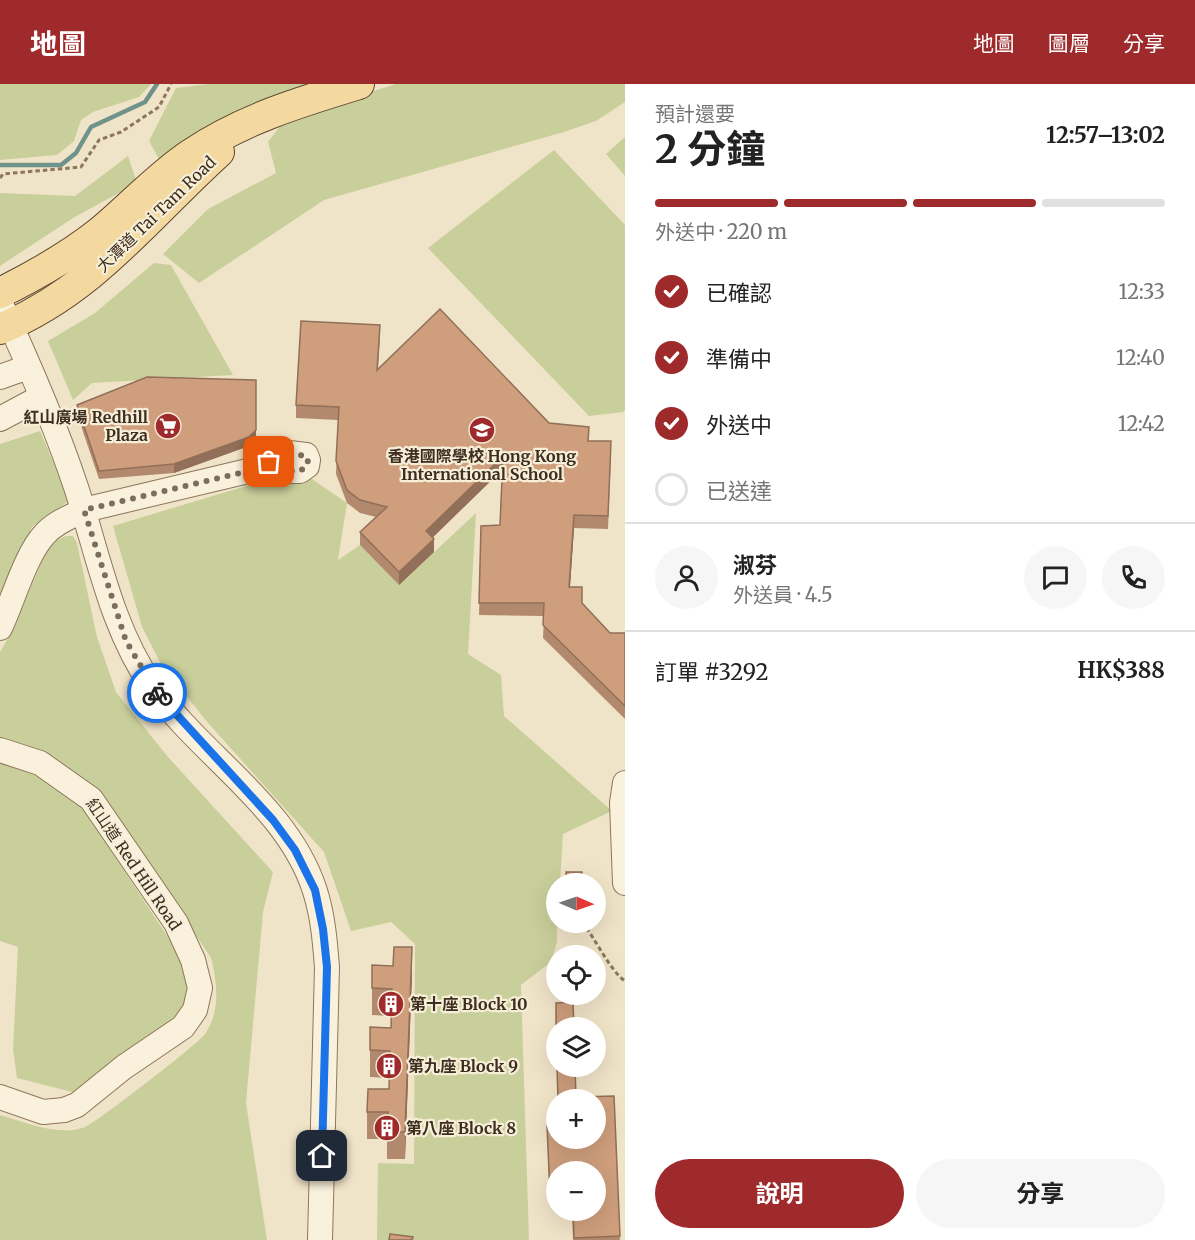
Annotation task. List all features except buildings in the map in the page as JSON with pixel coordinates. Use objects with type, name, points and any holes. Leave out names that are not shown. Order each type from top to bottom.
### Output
[{"type":"main road","name":"大潭道 Tai Tam Road","points":[[0,293],[45,270],[84,244],[192,153],[236,128],[277,109],[359,84]]},
{"type":"main road","name":"大潭道 Tai Tam Road","points":[[4,319],[38,311],[93,274],[213,158],[243,132],[277,109]]},
{"type":"street","points":[[4,319],[41,397],[87,520],[126,641],[163,701],[249,792],[285,835],[315,890],[323,929],[327,967],[320,1240]]},
{"type":"street","points":[[0,376],[28,367]]},
{"type":"street","points":[[0,419],[41,397]]},
{"type":"street","points":[[0,628],[43,535],[61,521],[87,520],[176,480],[249,471]]},
{"type":"street","name":"紅山道 Red Hill Road","points":[[0,750],[40,763],[91,799],[176,923],[199,976],[200,988],[195,1010],[183,1027],[124,1067],[77,1105],[64,1110],[43,1112],[0,1097]]},
{"type":"street","points":[[625,783],[622,803],[625,883]]},
{"type":"path","points":[[0,178],[3,174],[81,167],[99,140],[121,132],[159,106],[171,84]]},
{"type":"path","points":[[591,933],[617,976],[625,981]]},
{"type":"green space","points":[[0,84],[151,84],[139,97],[93,112],[81,120],[74,141],[57,155],[0,160]]},
{"type":"green space","points":[[209,84],[320,84],[160,161],[149,141],[176,88]]},
{"type":"green space","points":[[396,84],[625,84],[625,102],[596,121],[564,132],[324,200],[199,283],[163,254],[208,209],[276,173],[268,142],[281,125],[341,101]]},
{"type":"green space","points":[[625,137],[625,176],[606,154]]},
{"type":"green space","points":[[554,150],[625,225],[625,410],[623,412],[589,416],[428,248]]},
{"type":"green space","points":[[128,156],[137,183],[73,218],[0,266],[0,193],[75,196]]},
{"type":"green space","points":[[154,263],[171,265],[233,375],[92,383],[73,400],[48,341],[95,313]]},
{"type":"green space","points":[[40,431],[70,500],[32,527],[0,599],[0,444]]},
{"type":"green space","points":[[299,470],[347,503],[338,560],[360,545],[399,585],[476,513],[468,654],[501,675],[504,716],[612,811],[563,834],[561,873],[546,873],[546,933],[557,933],[557,942],[556,945],[546,945],[546,966],[521,985],[529,1240],[377,1240],[378,1163],[414,1164],[415,944],[391,922],[351,931],[324,852],[208,723],[161,664],[142,627],[113,526]]},
{"type":"green space","points":[[66,536],[73,536],[77,543],[97,637],[116,692],[168,757],[273,872],[263,912],[246,1103],[267,1240],[0,1240],[0,1115],[53,1129],[75,1130],[85,1127],[167,1067],[198,1041],[210,1025],[216,1006],[215,977],[211,958],[100,791],[45,752],[0,737],[0,652],[11,633],[50,543]]},
{"type":"green space","points":[[0,762],[35,774],[82,807],[189,969],[193,983],[185,1019],[76,1093],[17,1078],[13,1049],[18,947],[0,941]]},
{"type":"waterway","points":[[0,165],[61,165],[76,153],[91,127],[145,102],[157,84]]},
{"type":"way so far","points":[[157,693],[133,656],[118,621],[84,510],[249,471],[300,471],[307,466],[308,460],[306,456],[298,453],[289,453],[269,462]]},
{"type":"place","name":"紅山廣場 Redhill Plaza","points":[[168,426]]},
{"type":"place","name":"香港國際學校 Hong Kong International School","points":[[482,430]]},
{"type":"place","name":"第十座 Block 10","points":[[391,1004]]},
{"type":"place","name":"第九座 Block 9","points":[[389,1066]]},
{"type":"place","name":"第八座 Block 8","points":[[387,1128]]},
{"type":"route","points":[[157,693],[273,820],[295,850],[315,890],[326,948],[327,967],[322,1156]]}]
